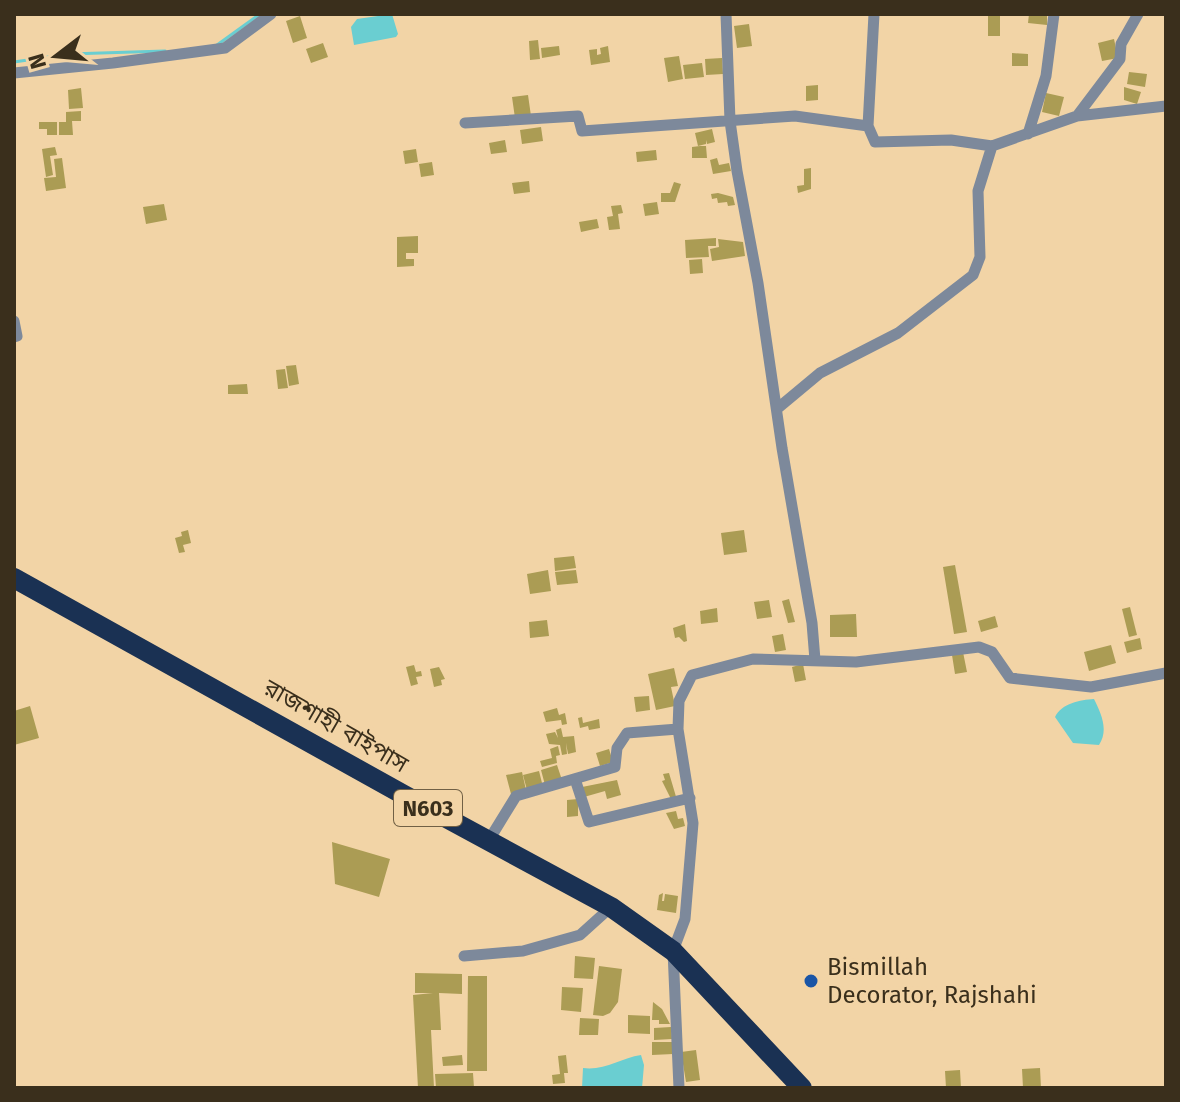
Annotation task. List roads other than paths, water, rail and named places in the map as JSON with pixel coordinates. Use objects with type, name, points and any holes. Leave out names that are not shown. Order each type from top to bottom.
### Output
[{"type":"highway","name":"রাজশাহী বাইপাস","points":[[14,578],[611,907],[673,951],[802,1088]]},
{"type":"street","points":[[14,73],[225,48],[271,14]]},
{"type":"street","points":[[726,14],[730,121],[812,623],[815,660]]},
{"type":"street","points":[[874,14],[868,126],[875,142],[951,140],[992,146],[1077,116],[1166,106]]},
{"type":"street","points":[[1028,134],[1046,76],[1054,14]]},
{"type":"street","points":[[1077,116],[1120,59],[1121,44],[1138,14]]},
{"type":"street","points":[[465,123],[578,116],[582,131],[795,116],[868,126]]},
{"type":"street","points":[[778,408],[820,373],[898,333],[973,275],[980,257],[978,191],[992,146]]},
{"type":"street","points":[[14,321],[17,336],[14,337]]},
{"type":"street","points":[[679,1088],[673,951],[685,919],[693,823],[678,729],[679,701],[692,675],[753,659],[856,662],[979,647],[992,652],[1010,678],[1024,682],[1091,687],[1166,673]]},
{"type":"street","points":[[489,840],[516,796],[615,767],[617,748],[627,733],[678,729]]},
{"type":"street","points":[[575,779],[589,822],[690,798]]},
{"type":"street","points":[[464,956],[523,951],[580,935],[611,907]]},
{"type":"water","points":[[392,14],[398,34],[396,37],[354,45],[351,27],[357,19]]},
{"type":"water","points":[[1094,699],[1103,722],[1102,739],[1099,745],[1073,743],[1055,717],[1067,705]]},
{"type":"water","points":[[641,1055],[644,1065],[642,1088],[582,1088],[583,1068],[598,1068]]},
{"type":"waterway","points":[[217,45],[260,14]]},
{"type":"waterway","points":[[14,62],[69,54],[165,51]]},
{"type":"place","name":"Bismillah Decorator, Rajshahi","points":[[811,981]]}]
